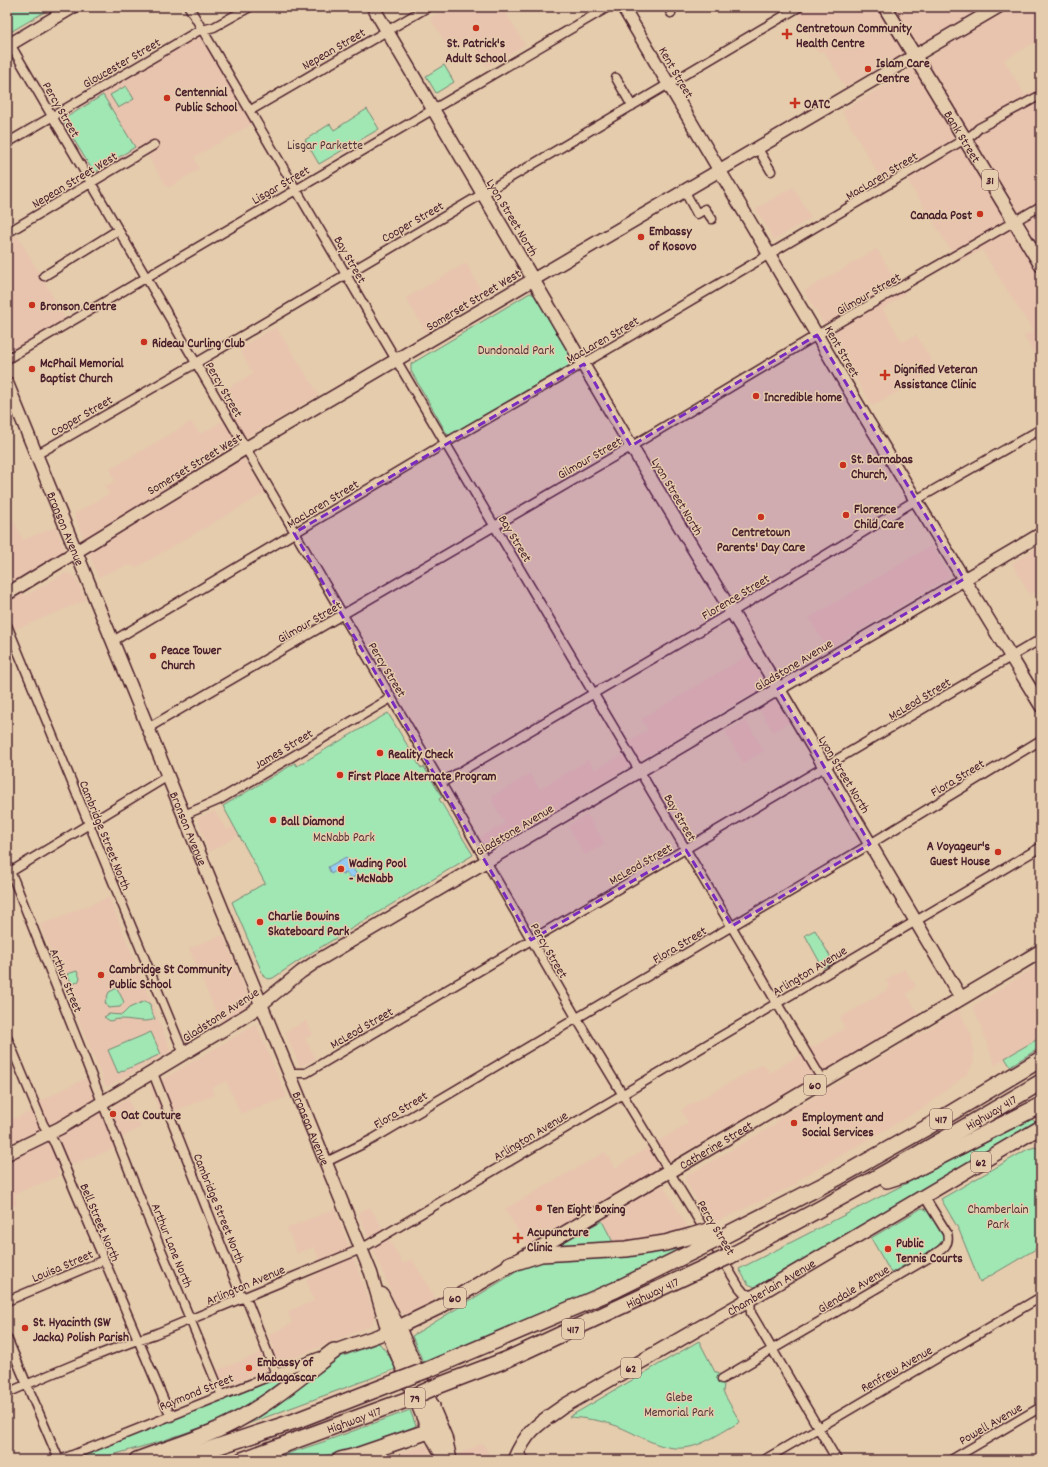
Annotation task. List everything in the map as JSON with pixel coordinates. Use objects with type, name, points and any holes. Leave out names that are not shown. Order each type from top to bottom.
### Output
[{"type":"highway","name":"417","points":[[177,1460],[295,1421],[398,1382],[615,1290],[695,1242],[774,1210],[839,1177],[919,1132],[1041,1059]]},
{"type":"highway","name":"Highway 417","points":[[242,1460],[406,1400],[435,1387],[508,1359],[730,1256],[848,1194],[1041,1082]]},
{"type":"highway","points":[[848,1194],[906,1174],[1041,1105]]},
{"type":"highway","points":[[510,1264],[541,1254],[634,1248],[665,1243],[695,1242]]},
{"type":"highway","points":[[137,1460],[218,1430],[245,1416],[274,1398],[334,1351]]},
{"type":"highway","points":[[340,1460],[356,1456],[428,1431],[432,1421],[432,1406]]},
{"type":"main road","points":[[9,45],[73,7]]},
{"type":"main road","name":"Lyon Street North","points":[[373,7],[631,446],[826,768],[961,998]]},
{"type":"main road","name":"Kent Street","points":[[623,7],[817,335],[1041,706]]},
{"type":"main road","name":"Bank Street","points":[[884,7],[1041,265]]},
{"type":"main road","name":"Somerset Street West","points":[[7,594],[64,561],[76,551],[245,448],[998,7]]},
{"type":"main road","name":"Bronson Avenue","points":[[7,383],[371,1273],[393,1330],[428,1431],[440,1451],[449,1460]]},
{"type":"main road","name":"Gladstone Avenue","points":[[7,1154],[49,1134],[184,1054],[262,1005],[290,981],[317,961],[1041,534]]},
{"type":"main road","name":"Catherine Street","points":[[393,1330],[438,1308],[1041,951]]},
{"type":"main road","name":"Chamberlain Avenue","points":[[519,1457],[527,1435],[564,1406],[749,1300],[1040,1129]]},
{"type":"main road","name":"Bronson Avenue","points":[[393,1330],[432,1406],[445,1437],[449,1460]]},
{"type":"main road","name":"Raymond Street","points":[[334,1351],[393,1330]]},
{"type":"street","name":"Bay Street","points":[[189,7],[823,1081]]},
{"type":"street","name":"Gloucester Street","points":[[7,143],[198,30],[214,27],[250,7]]},
{"type":"street","name":"Nepean Street","points":[[251,110],[428,7]]},
{"type":"street","name":"Lisgar Street","points":[[7,359],[433,108],[608,7]]},
{"type":"street","name":"Cooper Street","points":[[36,455],[483,194],[799,7]]},
{"type":"street","name":"Percy Street","points":[[9,45],[52,116],[441,783],[577,1019],[623,1094],[666,1173],[739,1288],[749,1300],[751,1313],[755,1321],[837,1460]]},
{"type":"street","points":[[616,78],[632,106]]},
{"type":"street","name":"MacLaren Street","points":[[113,641],[446,443],[584,364],[965,139],[979,128],[1041,95]]},
{"type":"street","name":"Nepean Street West","points":[[7,233],[154,145]]},
{"type":"street","points":[[758,147],[771,171]]},
{"type":"street","points":[[684,190],[697,214],[705,209],[712,219]]},
{"type":"street","name":"Gilmour Street","points":[[148,728],[495,526],[817,335],[1041,206]]},
{"type":"street","points":[[44,276],[118,230]]},
{"type":"street","name":"Florence Street","points":[[441,783],[593,692],[732,612],[916,500],[1041,429]]},
{"type":"street","name":"Cambridge Street North","points":[[7,625],[184,1054]]},
{"type":"street","name":"McLeod Street","points":[[290,1073],[306,1073],[826,768],[1041,639]]},
{"type":"street","name":"James Street","points":[[184,815],[219,800],[391,698]]},
{"type":"street","name":"Flora Street","points":[[326,1162],[372,1139],[577,1019],[1041,740]]},
{"type":"street","points":[[8,871],[168,776]]},
{"type":"street","name":"Arlington Avenue","points":[[7,1393],[71,1364],[244,1298],[361,1249],[1041,847]]},
{"type":"street","name":"Arthur Street","points":[[8,871],[103,1103]]},
{"type":"street","name":"Bell Street North","points":[[7,1037],[43,1124],[55,1144],[171,1417]]},
{"type":"street","name":"Cambridge Street North","points":[[152,1073],[240,1293],[244,1298],[276,1374]]},
{"type":"street","name":"Arthur Lane North","points":[[103,1103],[222,1396]]},
{"type":"street","name":"Glendale Avenue","points":[[722,1379],[935,1254],[946,1246],[948,1239],[947,1233],[924,1196]]},
{"type":"street","name":"Louisa Street","points":[[7,1301],[104,1260]]},
{"type":"street","name":"Renfrew Avenue","points":[[764,1460],[1041,1297]]},
{"type":"street","name":"Percy Street","points":[[749,1300],[747,1316],[755,1321]]},
{"type":"street","points":[[7,1338],[59,1460]]},
{"type":"street","name":"Raymond Street","points":[[59,1460],[171,1417],[334,1351]]},
{"type":"street","name":"Powell Avenue","points":[[951,1460],[1041,1407]]},
{"type":"highlighted area","points":[[817,335],[964,579],[778,689],[870,844],[732,926],[686,850],[531,940],[294,533],[584,364],[631,446]]},
{"type":"shaded area","name":"St. Patrick's Adult School","points":[[449,7],[511,7],[505,11],[525,45],[487,67],[470,38],[450,50],[430,18]]},
{"type":"shaded area","points":[[794,7],[1041,7],[1041,39],[1004,60],[1025,95],[1041,87],[1041,151],[1036,154],[1041,163],[1041,366],[1024,336],[1033,331],[982,250],[958,262],[901,170],[882,181],[842,111],[912,69],[964,35],[958,23],[845,87],[824,51],[818,52]]},
{"type":"shaded area","name":"Centennial Public School","points":[[200,35],[252,124],[194,157],[199,169],[168,188],[141,146],[93,175],[60,119]]},
{"type":"shaded area","points":[[793,187],[811,218],[774,240],[756,209]]},
{"type":"shaded area","points":[[17,235],[71,328],[12,362],[7,350],[7,241]]},
{"type":"shaded area","points":[[877,249],[904,295],[883,309],[902,342],[916,335],[937,370],[872,406],[804,291]]},
{"type":"shaded area","points":[[466,263],[485,298],[426,332],[406,298]]},
{"type":"shaded area","points":[[276,327],[319,395],[235,444],[265,493],[137,567],[128,565],[98,577],[74,514],[109,494],[105,486],[115,481],[110,469],[191,422],[200,434],[223,421],[210,398],[253,374],[239,348]]},
{"type":"shaded area","points":[[13,520],[23,540],[56,527],[65,550],[17,580],[25,596],[65,573],[71,574],[75,577],[86,600],[7,633],[7,522]]},
{"type":"shaded area","points":[[932,545],[950,576],[828,649],[809,618]]},
{"type":"shaded area","points":[[1041,545],[1041,588],[1030,595],[1012,563]]},
{"type":"shaded area","points":[[748,655],[790,722],[773,732],[750,695],[485,852],[479,838],[505,823],[493,803],[493,796],[530,774],[540,789],[588,760],[595,769],[623,755],[618,748],[648,730],[641,719]]},
{"type":"shaded area","points":[[746,720],[764,751],[743,763],[725,732]]},
{"type":"shaded area","points":[[214,811],[227,830],[234,826],[240,835],[209,852],[198,818]]},
{"type":"shaded area","points":[[587,814],[605,844],[585,855],[568,826]]},
{"type":"shaded area","name":"Cambridge St Community Public School","points":[[109,897],[171,1051],[109,1086],[105,1085],[40,925]]},
{"type":"shaded area","points":[[223,935],[251,1004],[220,1022],[189,948]]},
{"type":"shaded area","points":[[1041,963],[1041,1037],[995,1065],[973,1006]]},
{"type":"shaded area","points":[[904,969],[916,986],[907,994],[919,1016],[654,1170],[688,1228],[659,1236],[614,1244],[594,1207],[528,1247],[505,1209],[605,1152],[615,1168],[688,1123],[681,1110],[763,1064],[770,1073],[845,1028],[840,1018],[890,988],[886,980]]},
{"type":"shaded area","points":[[959,1011],[972,1036],[974,1062],[967,1074],[923,1108],[798,1180],[797,1184],[711,1224],[685,1180],[686,1176],[773,1126],[781,1117]]},
{"type":"shaded area","points":[[306,1021],[313,1034],[305,1039],[316,1059],[300,1067],[285,1032]]},
{"type":"shaded area","points":[[256,1024],[287,1097],[241,1114],[226,1081],[211,1088],[214,1095],[162,1116],[150,1087]]},
{"type":"shaded area","points":[[86,1078],[100,1113],[128,1099],[141,1127],[119,1139],[121,1146],[57,1170],[59,1176],[14,1194],[17,1205],[7,1208],[7,1121],[41,1108],[39,1102]]},
{"type":"shaded area","points":[[370,1207],[403,1264],[412,1259],[436,1299],[408,1314],[403,1314],[399,1311],[358,1213]]},
{"type":"shaded area","points":[[335,1209],[375,1316],[370,1326],[220,1389],[213,1372],[274,1348],[269,1335],[292,1323],[288,1311],[314,1301],[306,1280],[324,1270],[314,1247],[297,1253],[287,1228]]},
{"type":"shaded area","points":[[483,1443],[492,1460],[462,1460],[459,1454]]},
{"type":"shaded area","points":[[427,1445],[434,1460],[378,1460]]},
{"type":"green space","points":[[7,7],[53,7],[7,34]]},
{"type":"green space","points":[[444,65],[454,82],[436,93],[426,76]]},
{"type":"green space","points":[[126,86],[134,99],[118,108],[110,95]]},
{"type":"green space","points":[[103,95],[135,147],[94,173],[62,120]]},
{"type":"green space","name":"Lisgar Parkette","points":[[367,109],[379,129],[319,164],[305,140],[330,124],[334,130]]},
{"type":"green space","name":"Dundonald Park","points":[[530,293],[535,295],[574,361],[573,363],[450,435],[447,434],[411,371],[411,364]]},
{"type":"green space","name":"McNabb Park","points":[[388,713],[421,768],[424,767],[442,797],[439,799],[473,855],[303,958],[273,978],[269,979],[264,977],[232,902],[265,883],[223,806],[295,763],[297,766]]},
{"type":"green space","points":[[815,930],[834,963],[823,968],[805,935]]},
{"type":"green space","points":[[77,971],[80,978],[78,982],[72,984],[67,974]]},
{"type":"green space","points":[[117,988],[124,1002],[120,1007],[108,1008],[105,1002],[109,992]]},
{"type":"green space","points":[[145,1001],[150,1004],[151,1011],[155,1019],[144,1021],[115,1019],[110,1021],[104,1017],[109,1014],[122,1015],[129,1008]]},
{"type":"green space","points":[[151,1032],[161,1054],[118,1073],[108,1050]]},
{"type":"green space","points":[[1041,1037],[1041,1047],[1010,1066],[1005,1058]]},
{"type":"green space","points":[[1032,1119],[1036,1123],[755,1287],[748,1284],[739,1269]]},
{"type":"green space","name":"Chamberlain Park","points":[[1036,1147],[1041,1155],[1041,1246],[980,1282],[959,1230],[941,1199],[1028,1149]]},
{"type":"green space","name":"Chamberlain Park","points":[[922,1208],[930,1211],[944,1238],[938,1246],[891,1273],[871,1238]]},
{"type":"green space","points":[[602,1221],[614,1244],[547,1249]]},
{"type":"green space","points":[[692,1238],[696,1246],[424,1364],[412,1336],[544,1255]]},
{"type":"green space","name":"Glebe Memorial Park","points":[[699,1341],[715,1372],[718,1372],[724,1384],[723,1392],[740,1422],[702,1443],[690,1447],[679,1448],[651,1442],[608,1423],[569,1417]]},
{"type":"green space","points":[[379,1343],[388,1354],[396,1369],[231,1430],[335,1359]]},
{"type":"green space","points":[[297,1369],[299,1372],[252,1404],[211,1424],[159,1442],[94,1460],[74,1460]]},
{"type":"green space","points":[[410,1410],[416,1426],[364,1446],[331,1455],[313,1458],[275,1460],[274,1458],[323,1442]]},
{"type":"water","name":"Wading Pool - McNabb","points":[[346,857],[357,875],[350,879],[347,873],[342,874],[337,870],[331,874],[328,867]]},
{"type":"place","name":"St. Patrick's Adult School","points":[[476,28]]},
{"type":"place","name":"Centretown Community Health Centre","points":[[787,34]]},
{"type":"place","name":"Islam Care Centre","points":[[868,69]]},
{"type":"place","name":"Centennial Public School","points":[[167,98]]},
{"type":"place","name":"OATC","points":[[795,103]]},
{"type":"place","name":"Canada Post","points":[[980,214]]},
{"type":"place","name":"Embassy of Kosovo","points":[[641,237]]},
{"type":"place","name":"Bronson Centre","points":[[32,305]]},
{"type":"place","name":"Rideau Curling Club","points":[[144,342]]},
{"type":"place","name":"McPhail Memorial Baptist Church","points":[[32,369]]},
{"type":"place","name":"Dignified Veteran Assistance Clinic","points":[[885,375]]},
{"type":"place","name":"Incredible home","points":[[756,396]]},
{"type":"place","name":"St. Barnabas Church,","points":[[843,465]]},
{"type":"place","name":"Florence Child Care","points":[[846,515]]},
{"type":"place","name":"Centretown Parents' Day Care","points":[[761,517]]},
{"type":"place","name":"Peace Tower Church","points":[[153,656]]},
{"type":"place","name":"Reality Check","points":[[380,753]]},
{"type":"place","name":"First Place Alternate Program","points":[[340,775]]},
{"type":"place","name":"Ball Diamond","points":[[273,820]]},
{"type":"place","name":"A Voyageur's Guest House","points":[[998,852]]},
{"type":"place","name":"Wading Pool - McNabb","points":[[341,869]]},
{"type":"place","name":"Charlie Bowins Skateboard Park","points":[[260,922]]},
{"type":"place","name":"Cambridge St Community Public School","points":[[101,975]]},
{"type":"place","name":"Oat Couture","points":[[113,1114]]},
{"type":"place","name":"Employment and Social Services","points":[[794,1123]]},
{"type":"place","name":"Ten Eight Boxing","points":[[539,1208]]},
{"type":"place","name":"Acupuncture Clinic","points":[[518,1238]]},
{"type":"place","name":"Public Tennis Courts","points":[[888,1249]]},
{"type":"place","name":"St. Hyacinth (SW Jacka) Polish Parish","points":[[25,1328]]},
{"type":"place","name":"Embassy of Madagascar","points":[[249,1368]]}]
